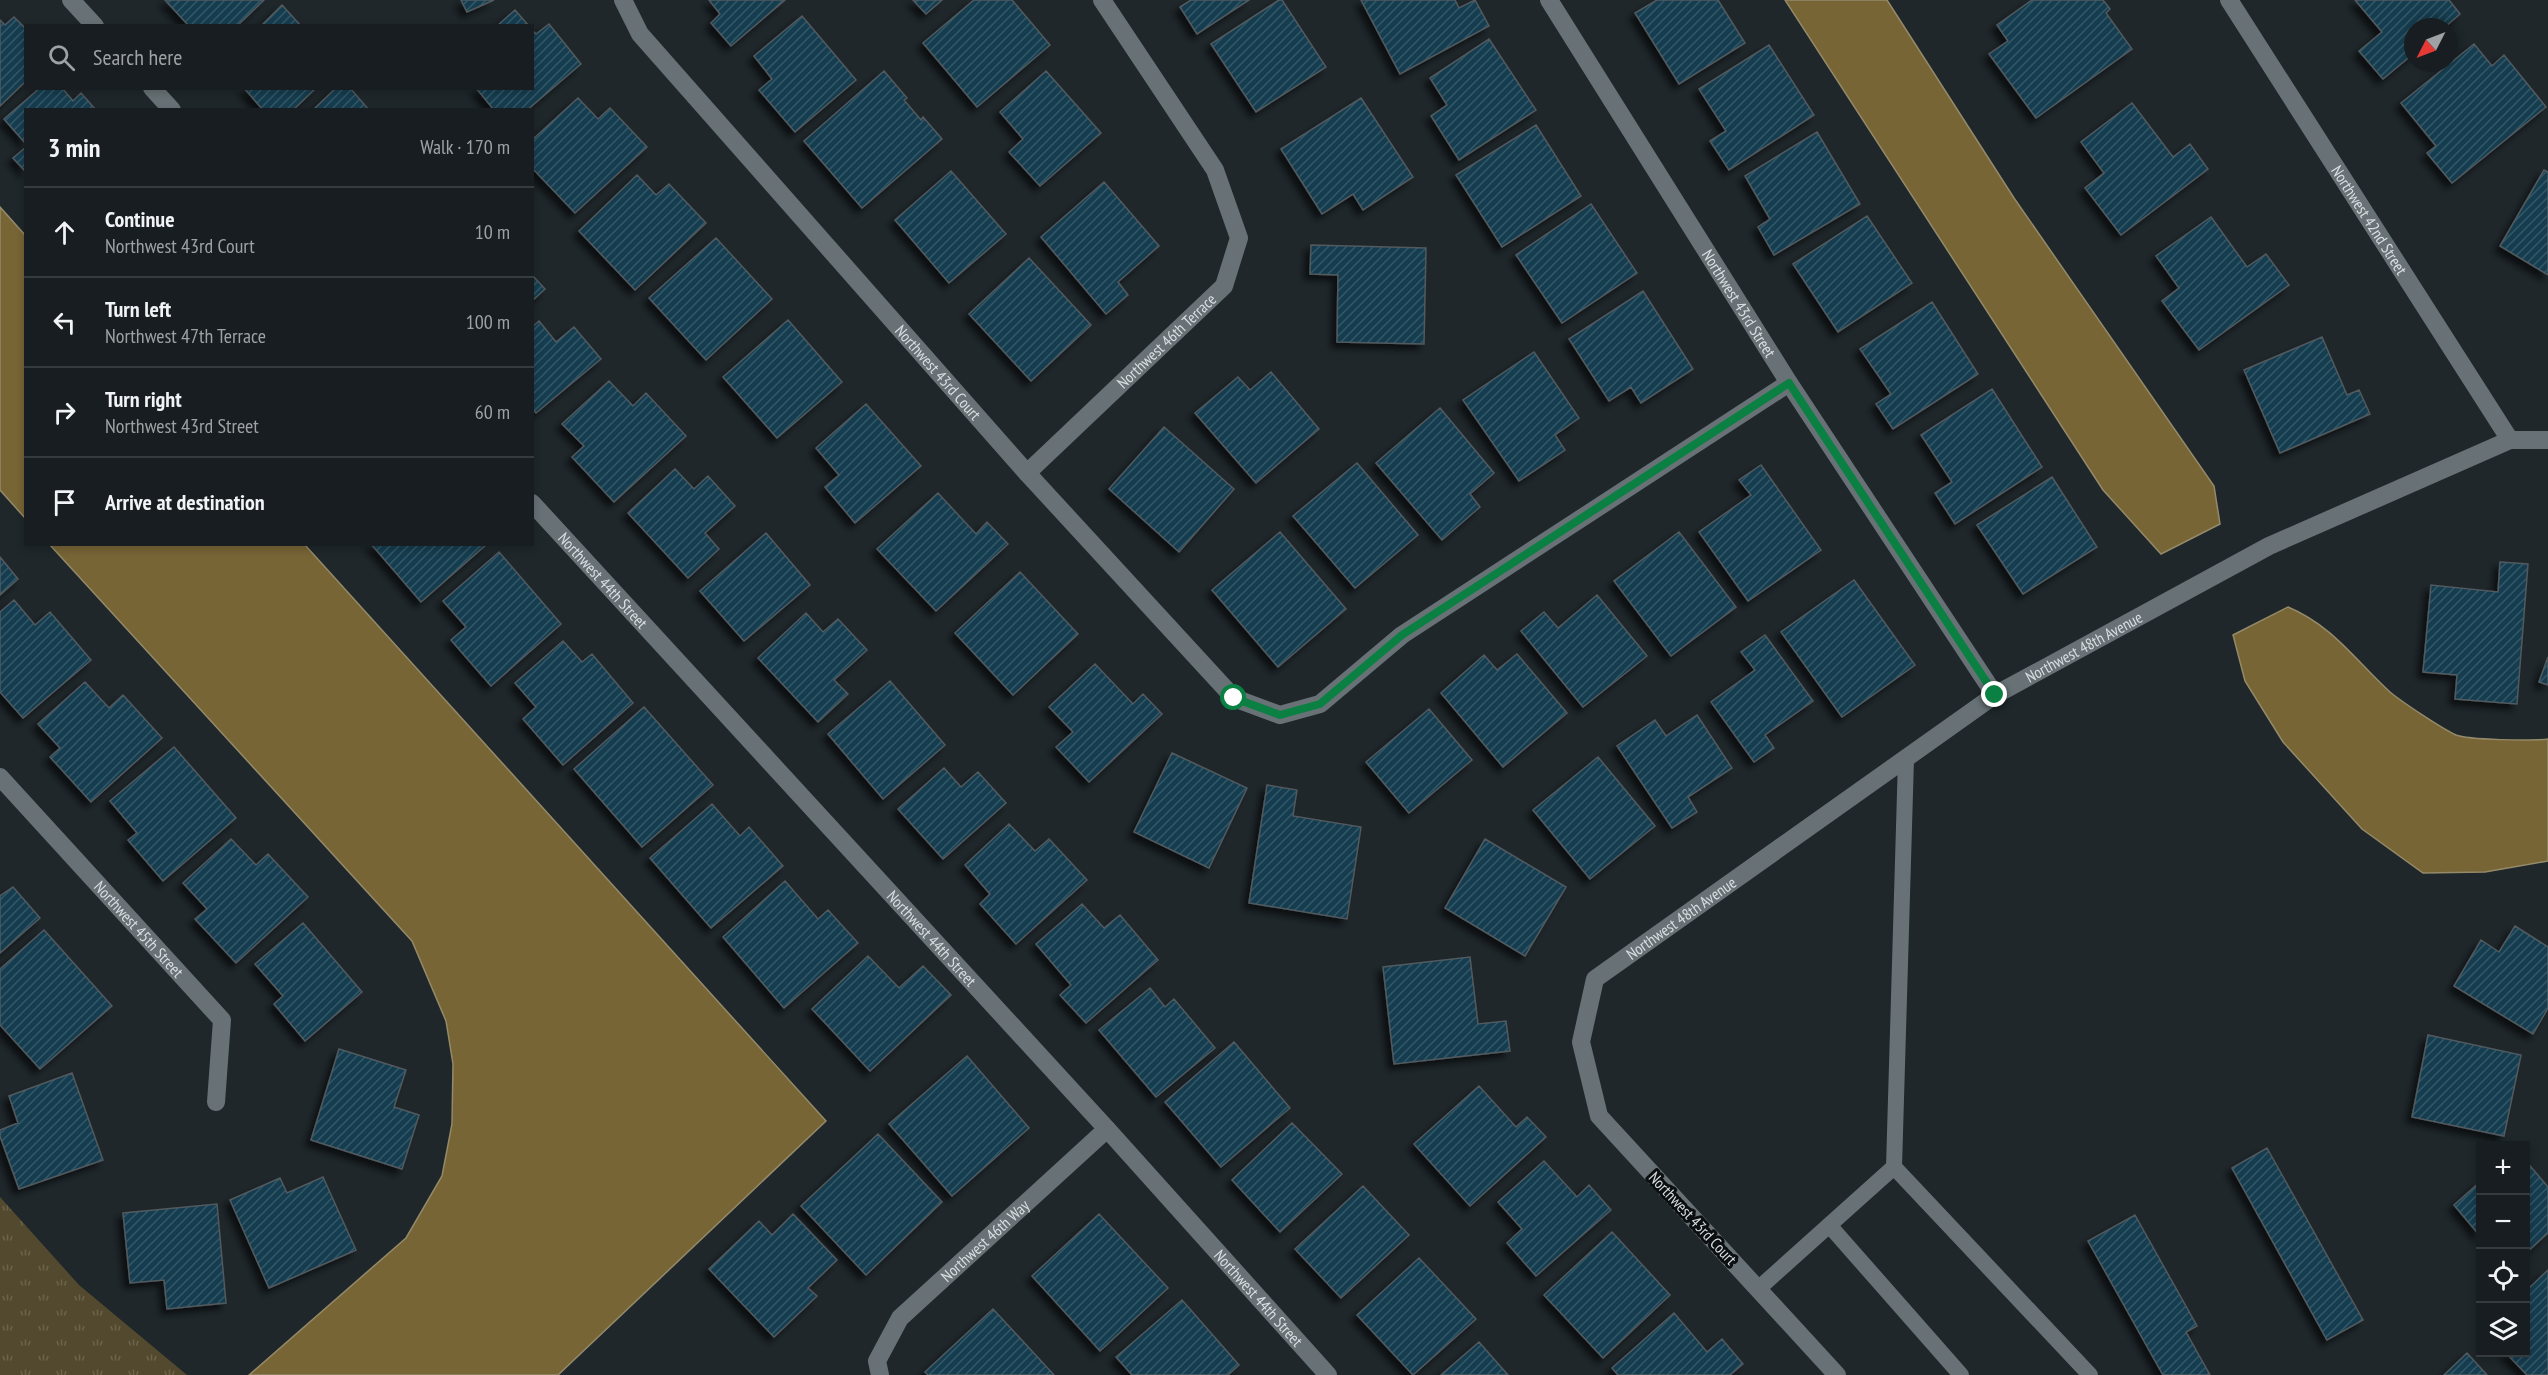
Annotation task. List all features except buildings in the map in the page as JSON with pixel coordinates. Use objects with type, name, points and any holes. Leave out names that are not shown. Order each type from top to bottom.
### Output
[{"type":"street","points":[[71,0],[93,24]]},
{"type":"street","name":"Northwest 43rd Court","points":[[623,0],[640,34],[1027,473],[1234,698],[1280,715],[1320,704],[1402,635],[1789,383]]},
{"type":"street","name":"Northwest 46th Terrace","points":[[1027,473],[1224,286],[1239,238],[1215,170],[1102,0]]},
{"type":"street","name":"Northwest 43rd Street","points":[[1549,0],[1789,383],[1995,695]]},
{"type":"street","name":"Northwest 42nd Street","points":[[2229,0],[2510,440]]},
{"type":"street","points":[[154,90],[170,108]]},
{"type":"street","name":"Northwest 48th Avenue","points":[[1581,1042],[1595,979],[1995,695],[2269,546],[2510,440],[2548,440]]},
{"type":"street","name":"Northwest 44th Street","points":[[534,505],[1107,1129],[1328,1375]]},
{"type":"street","name":"Northwest 45th Street","points":[[0,777],[222,1020],[216,1102]]},
{"type":"street","name":"Northwest 43rd Court","points":[[1581,1042],[1599,1116],[1837,1375]]},
{"type":"street","name":"Northwest 46th Way","points":[[879,1368],[900,1318],[1107,1129]]},
{"type":"lane","points":[[1906,759],[1894,1167],[2090,1375]]},
{"type":"lane","points":[[1758,1289],[1894,1167]]},
{"type":"lane","points":[[1829,1225],[1961,1375]]},
{"type":"green space","points":[[0,1197],[79,1285],[187,1375],[0,1375]]},
{"type":"shaded area","points":[[1785,0],[1887,0],[2014,198],[2214,486],[2220,524],[2161,554],[2103,490]]},
{"type":"shaded area","points":[[0,207],[24,234],[24,517],[0,490]]},
{"type":"shaded area","points":[[51,546],[306,546],[826,1121],[558,1375],[249,1375],[406,1238],[442,1176],[452,1124],[453,1064],[446,1021],[412,941]]},
{"type":"shaded area","points":[[2288,607],[2331,634],[2390,692],[2456,735],[2501,740],[2548,739],[2548,861],[2485,872],[2423,873],[2362,829],[2283,742],[2245,681],[2233,635]]},
{"type":"route","points":[[1234,698],[1280,715],[1320,704],[1402,635],[1789,383],[1995,695]]}]
